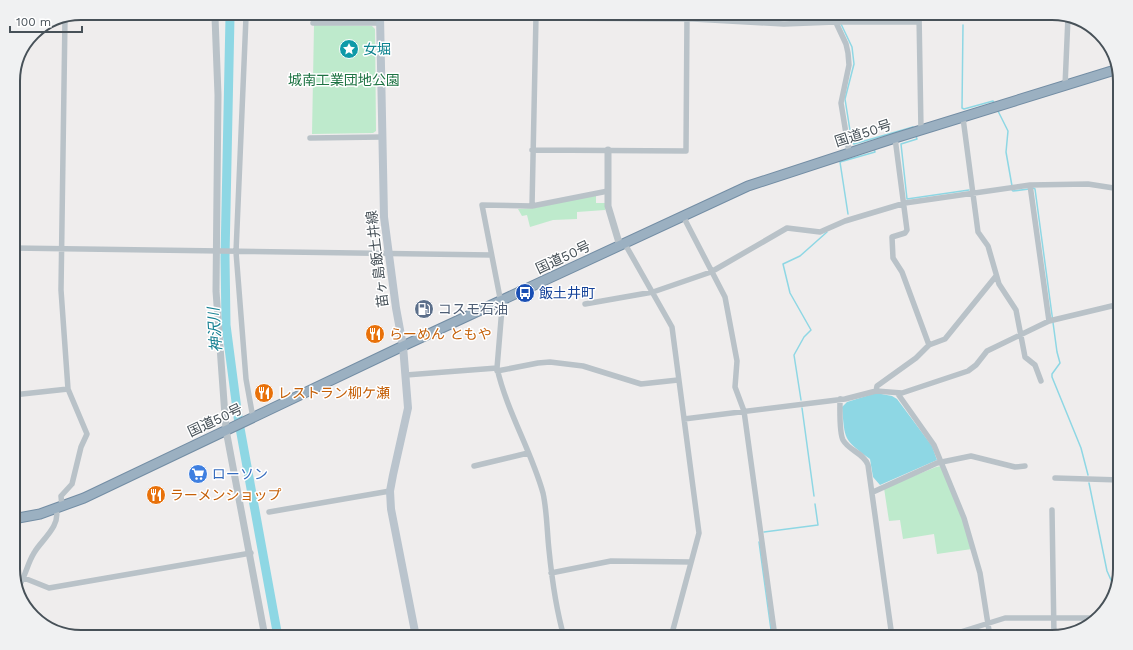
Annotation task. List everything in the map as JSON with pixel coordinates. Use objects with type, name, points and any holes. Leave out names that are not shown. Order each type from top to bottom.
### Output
[{"type":"highway","name":"国道50号","points":[[20,518],[40,514],[84,498],[403,346],[748,186],[849,152],[1112,71]]},
{"type":"main road","name":"苗ヶ島飯土井線","points":[[380,20],[384,206],[388,254],[403,346],[408,408],[390,491],[391,509],[415,630]]},
{"type":"street","points":[[216,20],[218,95],[216,291],[229,428],[264,630]]},
{"type":"street","points":[[246,20],[235,252],[246,379],[251,418]]},
{"type":"street","points":[[313,23],[380,20]]},
{"type":"street","points":[[532,206],[536,20]]},
{"type":"street","points":[[532,150],[686,151],[687,20]]},
{"type":"street","points":[[728,20],[784,24],[835,22],[919,22],[921,130]]},
{"type":"street","points":[[21,582],[33,554],[48,536],[59,508],[61,496],[72,484],[81,447],[87,434],[68,389],[61,290],[65,22]]},
{"type":"street","points":[[835,22],[846,44],[848,53],[849,65],[841,103],[849,152]]},
{"type":"street","points":[[1065,86],[1068,22]]},
{"type":"street","points":[[963,118],[978,232],[988,246],[996,276],[1005,295],[1016,310],[1025,357],[1035,366],[1041,381]]},
{"type":"street","points":[[310,138],[382,137]]},
{"type":"street","points":[[895,138],[905,203],[907,230],[905,233],[892,237],[893,256],[902,272],[929,345]]},
{"type":"street","points":[[608,150],[608,206],[622,245],[653,292],[672,327],[699,533],[673,630]]},
{"type":"street","points":[[585,304],[653,292],[712,272],[787,228],[820,232],[845,220],[905,203],[972,192],[1030,185],[1088,184],[1113,188]]},
{"type":"street","points":[[1030,185],[1049,321]]},
{"type":"street","points":[[563,630],[551,573],[543,494],[534,465],[510,413],[500,385],[497,370],[502,308],[499,302],[482,205],[532,206],[608,191]]},
{"type":"street","points":[[683,216],[725,297],[737,361],[735,388],[744,411],[774,630]]},
{"type":"street","points":[[20,248],[491,255]]},
{"type":"street","points":[[876,391],[877,386],[916,358],[929,345],[945,339],[996,276]]},
{"type":"street","points":[[684,419],[840,399],[876,391],[898,394],[968,371],[976,365],[987,351],[1049,321],[1113,306]]},
{"type":"street","points":[[406,375],[497,370],[550,362],[583,366],[641,384],[678,380]]},
{"type":"street","points":[[20,394],[68,389]]},
{"type":"street","points":[[898,394],[930,438],[971,536],[982,580],[989,630]]},
{"type":"street","points":[[840,399],[842,439],[851,449],[867,461],[873,492],[891,630]]},
{"type":"street","points":[[474,466],[528,453]]},
{"type":"street","points":[[873,492],[941,462],[973,455],[1015,467],[1025,466]]},
{"type":"street","points":[[1055,478],[1113,480]]},
{"type":"street","points":[[269,512],[390,491]]},
{"type":"street","points":[[1052,510],[1054,630]]},
{"type":"street","points":[[24,578],[49,588],[251,553]]},
{"type":"street","points":[[551,573],[611,561],[691,562]]},
{"type":"street","points":[[963,630],[1009,617],[1088,618]]},
{"type":"green space","name":"城南工業団地公園","points":[[314,25],[372,26],[375,29],[376,131],[373,133],[312,134]]},
{"type":"green space","points":[[596,194],[596,203],[605,203],[605,210],[577,212],[577,219],[553,220],[530,227],[527,215],[522,216],[518,209],[534,208]]},
{"type":"green space","points":[[941,466],[968,531],[972,549],[937,554],[934,534],[903,539],[900,520],[889,521],[884,488]]},
{"type":"water","points":[[876,393],[892,396],[897,399],[932,446],[937,460],[880,485],[873,477],[870,459],[855,447],[847,438],[842,407],[847,402]]},
{"type":"waterway","name":"神沢川","points":[[230,20],[225,257],[226,325],[238,417],[277,630]]},
{"type":"waterway","points":[[841,24],[852,47],[854,64],[845,99],[852,143],[854,144],[913,127],[914,128]]},
{"type":"waterway","points":[[963,25],[962,108],[964,109],[993,101],[995,104]]},
{"type":"waterway","points":[[997,109],[1008,131],[1006,152],[1012,186]]},
{"type":"waterway","points":[[916,136],[917,139],[901,144],[907,199],[969,190]]},
{"type":"waterway","points":[[848,214],[840,162],[875,152],[874,149]]},
{"type":"waterway","points":[[1033,188],[1035,189],[1057,352],[1060,363],[1052,374],[1052,377],[1081,448],[1088,475]]},
{"type":"waterway","points":[[1012,190],[1029,189]]},
{"type":"waterway","points":[[801,400],[794,355],[804,337],[811,330],[790,293],[783,264],[800,256],[827,232]]},
{"type":"waterway","points":[[802,408],[814,496]]},
{"type":"waterway","points":[[1089,483],[1107,571],[1111,581]]},
{"type":"waterway","points":[[764,532],[818,525],[815,504]]},
{"type":"waterway","points":[[759,542],[771,630]]},
{"type":"place","name":"女堀","points":[[349,49]]},
{"type":"place","name":"飯土井町","points":[[525,293]]},
{"type":"place","name":"コスモ石油","points":[[424,309]]},
{"type":"place","name":"らーめん ともや","points":[[375,334]]},
{"type":"place","name":"レストラン柳ケ瀬","points":[[264,393]]},
{"type":"place","name":"ローソン","points":[[198,474]]},
{"type":"place","name":"ラーメンショップ","points":[[156,495]]}]
